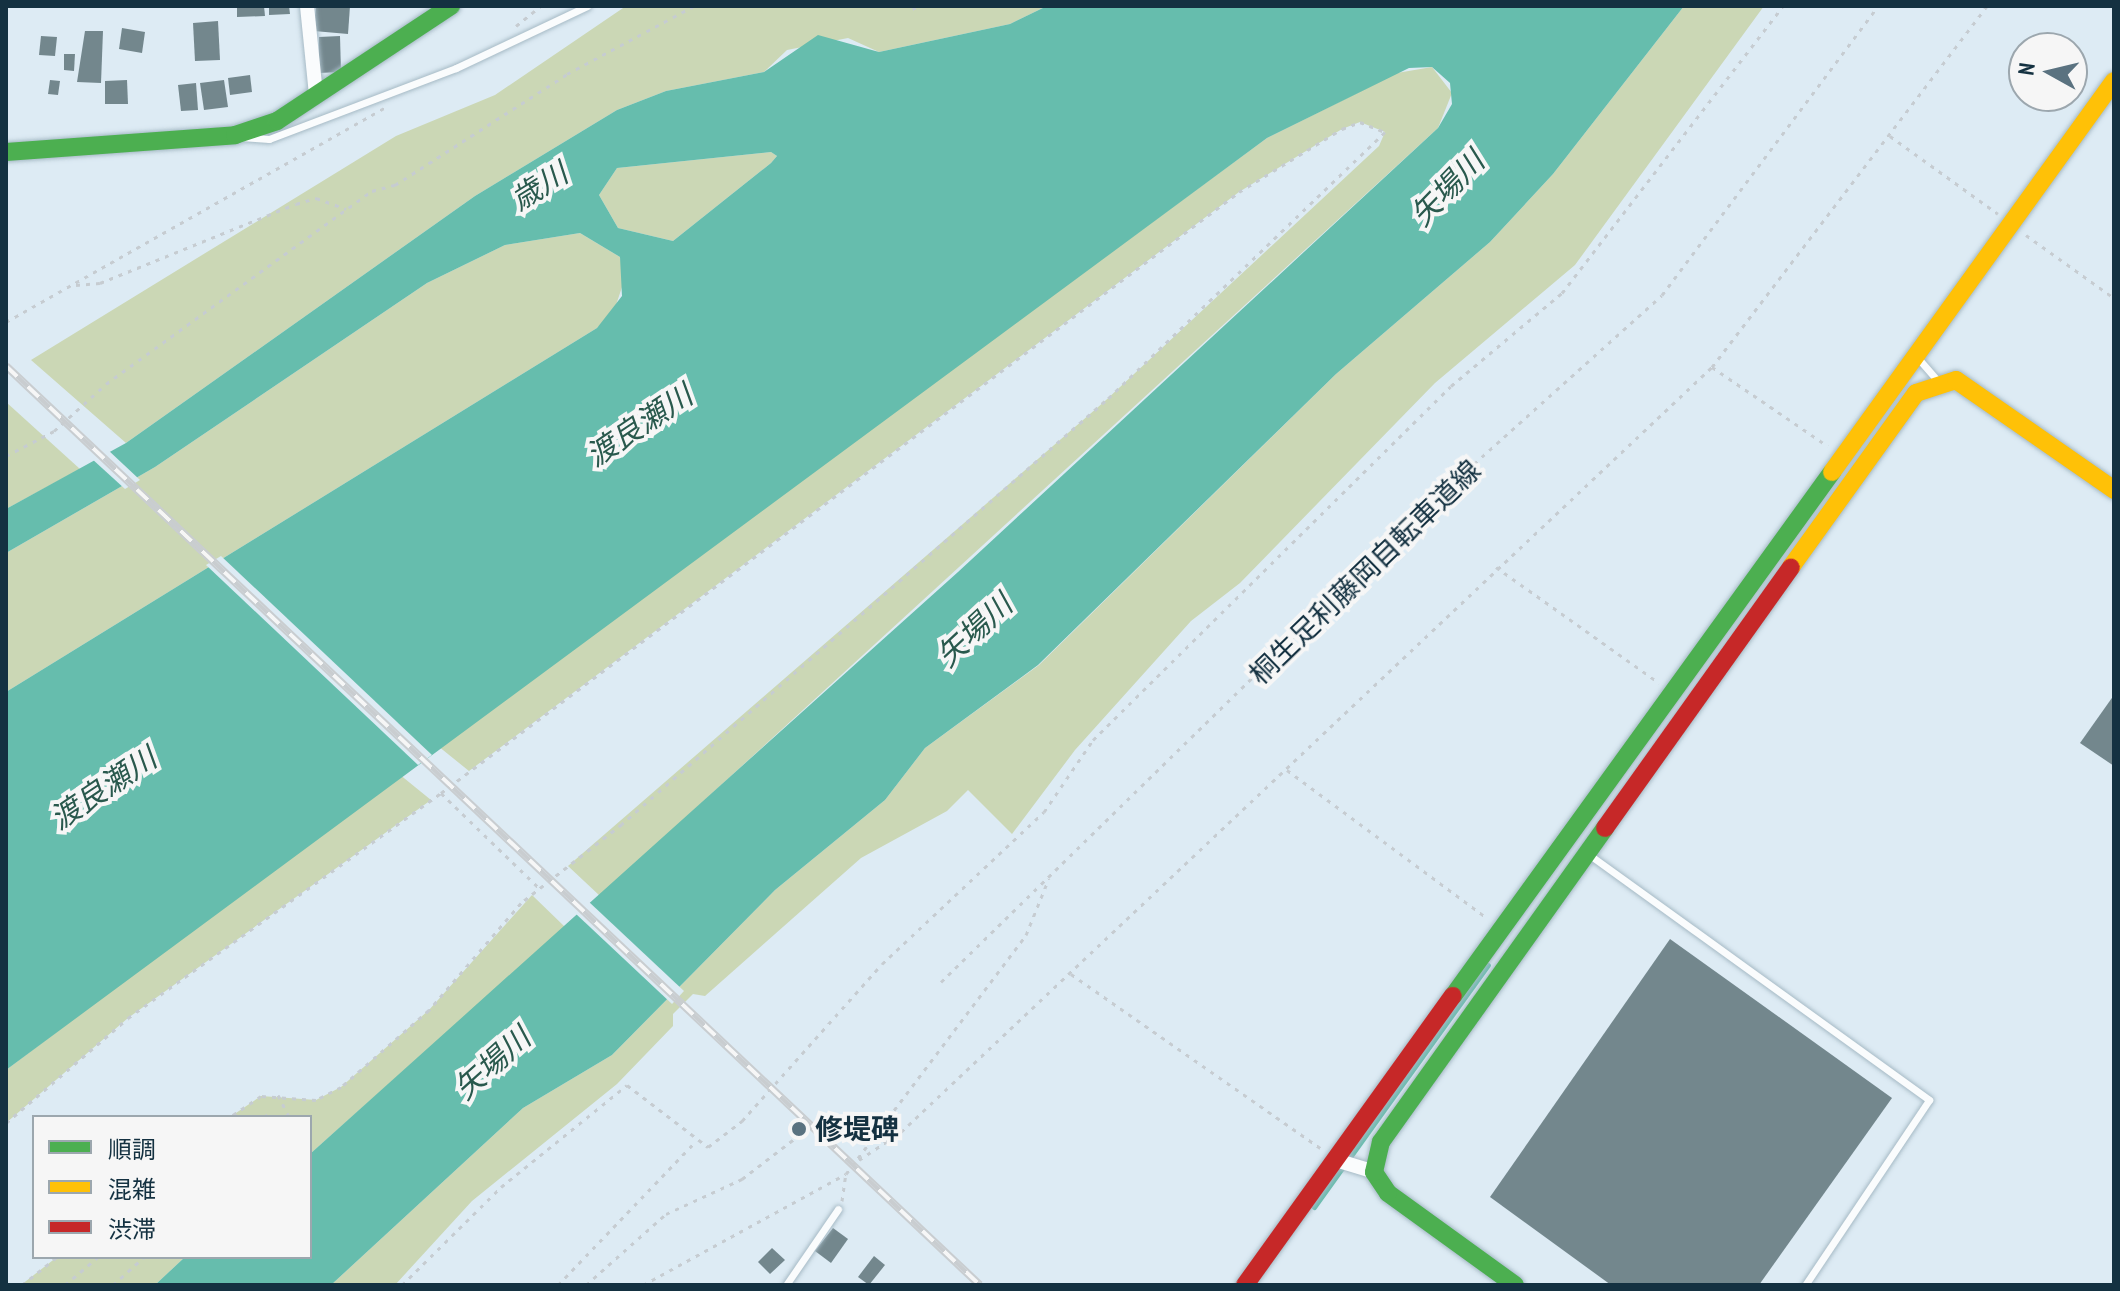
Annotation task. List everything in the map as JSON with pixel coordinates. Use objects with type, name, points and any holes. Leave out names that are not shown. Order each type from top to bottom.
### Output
[{"type":"street","points":[[307,6],[316,94]]},
{"type":"street","points":[[6,152],[235,135],[277,121],[451,6]]},
{"type":"street","points":[[1245,1285],[1505,932],[1912,353],[2114,81]]},
{"type":"street","points":[[1374,1172],[1388,1129],[1916,393],[1938,381],[1972,388],[2114,490]]},
{"type":"street","points":[[1339,1161],[1374,1172],[1388,1193],[1515,1285]]},
{"type":"lane","points":[[235,135],[269,139],[412,84],[587,6]]},
{"type":"lane","points":[[1912,353],[1938,381]]},
{"type":"lane","points":[[1586,852],[1929,1100],[1805,1285]]},
{"type":"lane","points":[[786,1285],[838,1209]]},
{"type":"path","points":[[6,456],[54,431],[106,384],[346,210],[567,74],[694,6]]},
{"type":"path","points":[[913,6],[916,12]]},
{"type":"path","points":[[402,1285],[501,1187],[627,1085],[708,1147],[742,1121],[882,964],[1044,812],[1093,740],[1451,386],[1562,293],[1783,6]]},
{"type":"path","name":"桐生足利藤岡自転車道線","points":[[859,1160],[865,1144],[1026,935],[1049,878],[1437,497],[1662,295],[1878,6]]},
{"type":"path","points":[[643,1285],[846,1174],[859,1160],[901,1132],[1287,770],[1496,567],[1712,367],[1987,6]]},
{"type":"path","points":[[6,322],[381,112],[412,84]]},
{"type":"path","points":[[6,1123],[128,1018],[441,793],[1239,192],[1342,129],[1360,122],[1385,132],[1379,145],[1105,401],[540,888],[429,1010],[341,1087],[316,1100],[276,1093],[234,1115]]},
{"type":"path","points":[[72,285],[100,283],[316,198],[346,210]]},
{"type":"path","points":[[1712,367],[1840,455]]},
{"type":"path","points":[[1496,567],[1672,693]]},
{"type":"path","points":[[1287,770],[1505,932]]},
{"type":"path","points":[[441,793],[540,888]]},
{"type":"path","points":[[941,982],[1049,878]]},
{"type":"path","points":[[1071,974],[1339,1161]]},
{"type":"path","points":[[276,1093],[286,1100],[289,1115]]},
{"type":"path","points":[[267,1115],[271,1112]]},
{"type":"path","points":[[586,1285],[666,1214],[742,1179],[798,1136]]},
{"type":"path","points":[[558,1285],[697,1140]]},
{"type":"path","points":[[838,1209],[846,1174]]},
{"type":"path","points":[[22,1285],[54,1259]]},
{"type":"path","points":[[65,1285],[96,1259]]},
{"type":"path","points":[[113,1285],[142,1259]]},
{"type":"shaded area","points":[[626,6],[1047,6],[1010,24],[879,52],[848,38],[787,50],[764,72],[666,91],[617,110],[475,196],[126,443],[31,360],[396,136],[495,95]]},
{"type":"shaded area","points":[[1684,6],[1764,6],[1575,265],[1435,383],[1240,583],[1191,621],[1075,750],[1012,834],[968,790],[947,811],[861,858],[705,996],[693,994],[673,1014],[673,1026],[617,1084],[472,1201],[395,1285],[331,1285],[523,1108],[612,1055],[775,890],[885,800],[925,748],[1039,665],[1336,374],[1490,242],[1553,174]]},
{"type":"shaded area","points":[[1432,67],[1452,93],[1438,128],[600,896],[568,866],[1105,401],[1379,146],[1385,132],[1360,122],[1342,129],[1239,192],[469,771],[438,746],[1267,138],[1397,73]]},
{"type":"shaded area","points":[[771,152],[777,156],[771,163],[673,241],[618,228],[599,195],[617,168]]},
{"type":"shaded area","points":[[580,233],[620,257],[625,278],[613,314],[597,328],[6,692],[6,553],[155,467],[427,283],[505,245]]},
{"type":"shaded area","points":[[6,402],[80,469],[6,509]]},
{"type":"shaded area","points":[[399,774],[431,800],[128,1018],[6,1123],[6,1070]]},
{"type":"shaded area","points":[[532,895],[565,927],[312,1152],[312,1115],[233,1115],[261,1096],[316,1100],[341,1087],[429,1010]]},
{"type":"shaded area","points":[[54,1259],[183,1259],[155,1285],[21,1285]]},
{"type":"water","points":[[1047,6],[1684,6],[1553,174],[1490,242],[1336,374],[1038,665],[925,748],[885,800],[775,890],[612,1055],[523,1108],[331,1285],[155,1285],[183,1259],[312,1259],[312,1152],[958,572],[1438,128],[1452,104],[1450,83],[1432,67],[1409,68],[1267,138],[6,1070],[6,692],[597,328],[622,296],[620,257],[580,233],[505,245],[427,283],[155,467],[6,553],[6,509],[126,443],[475,196],[617,110],[666,91],[764,72],[818,35],[879,52],[1010,24]],"holes":[[[771,152],[777,156],[673,241],[618,228],[599,195],[617,168]]]},
{"type":"pier","points":[[107,449],[140,480],[125,489],[91,458]]},
{"type":"pier","points":[[221,556],[432,755],[418,765],[206,565]]},
{"type":"pier","points":[[588,901],[684,991],[672,1004],[575,913]]},
{"type":"building","points":[[237,6],[264,6],[265,16],[237,17]]},
{"type":"building","points":[[269,6],[289,6],[290,14],[269,15]]},
{"type":"building","points":[[316,6],[350,6],[348,34],[314,31]]},
{"type":"building","points":[[218,21],[220,60],[195,61],[193,23]]},
{"type":"building","points":[[122,28],[145,32],[142,53],[119,49]]},
{"type":"building","points":[[85,31],[103,31],[101,83],[77,82]]},
{"type":"building","points":[[41,36],[57,37],[55,56],[39,55]]},
{"type":"building","points":[[340,36],[341,72],[319,73],[319,37]]},
{"type":"building","points":[[64,54],[75,54],[74,71],[64,70]]},
{"type":"building","points":[[250,75],[252,92],[230,95],[228,78]]},
{"type":"building","points":[[50,80],[60,81],[58,95],[48,94]]},
{"type":"building","points":[[127,80],[128,104],[105,104],[105,81]]},
{"type":"building","points":[[224,80],[228,107],[204,110],[200,83]]},
{"type":"building","points":[[196,83],[198,110],[181,111],[178,85]]},
{"type":"building","points":[[2114,695],[2114,766],[2080,743]]},
{"type":"building","points":[[1670,939],[1892,1098],[1759,1285],[1611,1285],[1490,1197]]},
{"type":"building","points":[[833,1228],[848,1239],[831,1263],[815,1251]]},
{"type":"building","points":[[772,1248],[785,1260],[770,1274],[758,1262]]},
{"type":"building","points":[[874,1256],[885,1265],[869,1285],[858,1277]]},
{"type":"waterway","points":[[1314,1207],[1488,965]]},
{"type":"railway","points":[[6,366],[980,1285]]},
{"type":"traffic: fast","points":[[6,152],[235,135],[277,121],[451,6]]},
{"type":"traffic: fast","points":[[1453,996],[1832,472]]},
{"type":"traffic: fast","points":[[1515,1285],[1388,1193],[1374,1172],[1381,1142],[1605,828]]},
{"type":"traffic: slow","points":[[1832,472],[2114,81]]},
{"type":"traffic: slow","points":[[1791,567],[1916,393],[1956,380],[2114,490]]},
{"type":"traffic: jam","points":[[1605,828],[1791,567]]},
{"type":"traffic: jam","points":[[1245,1285],[1453,996]]},
{"type":"place","name":"修堤碑","points":[[799,1129]]},
{"type":"water label","name":"歳川","points":[[539,186]]},
{"type":"water label","name":"矢場川","points":[[1447,188]]},
{"type":"water label","name":"渡良瀬川","points":[[639,425]]},
{"type":"water label","name":"矢場川","points":[[974,630]]},
{"type":"water label","name":"渡良瀬川","points":[[103,788]]},
{"type":"water label","name":"矢場川","points":[[492,1063]]}]
